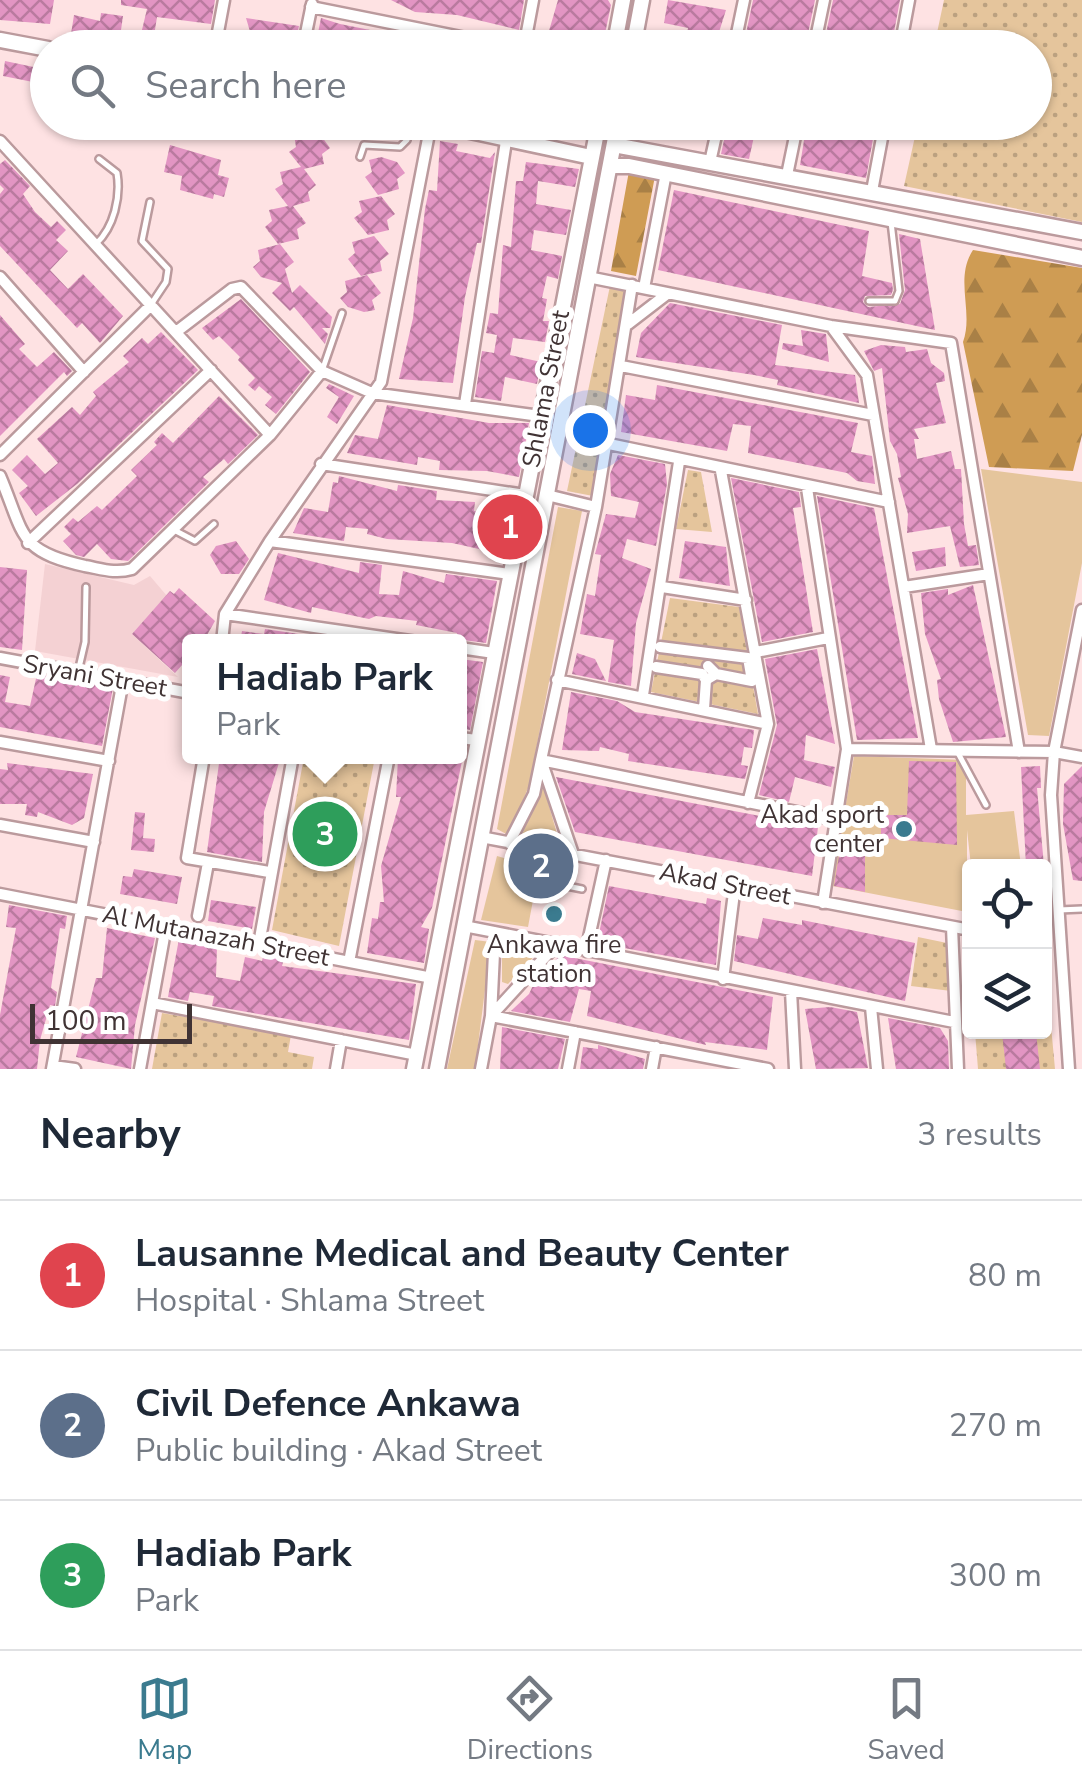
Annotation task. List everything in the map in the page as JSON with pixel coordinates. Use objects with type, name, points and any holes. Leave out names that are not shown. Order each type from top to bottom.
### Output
[{"type":"main road","points":[[617,30],[623,0]]},
{"type":"main road","points":[[636,30],[642,0]]},
{"type":"main road","points":[[0,60],[2,41],[30,46]]},
{"type":"main road","points":[[506,140],[590,157]]},
{"type":"main road","name":"Shlama Street","points":[[415,1062],[594,140]]},
{"type":"main road","name":"Shlama Street","points":[[437,1069],[615,140]]},
{"type":"main road","points":[[614,145],[1082,232]]},
{"type":"main road","points":[[629,166],[634,146]]},
{"type":"main road","points":[[610,166],[666,173],[1082,258]]},
{"type":"main road","points":[[489,681],[497,693],[510,685]]},
{"type":"main road","points":[[483,711],[496,703],[504,714]]},
{"type":"street","points":[[218,30],[224,0]]},
{"type":"street","points":[[527,30],[533,0]]},
{"type":"street","points":[[738,30],[744,0]]},
{"type":"street","points":[[818,30],[824,0]]},
{"type":"street","points":[[903,30],[909,0]]},
{"type":"street","points":[[307,30],[312,3],[434,30]]},
{"type":"street","points":[[223,634],[225,614],[270,541],[320,464],[381,382],[426,140]]},
{"type":"street","points":[[465,404],[506,140]]},
{"type":"street","points":[[710,162],[714,140]]},
{"type":"street","points":[[787,175],[794,140]]},
{"type":"street","points":[[872,191],[882,140]]},
{"type":"street","points":[[0,141],[270,434]]},
{"type":"street","points":[[509,842],[534,794],[596,508],[628,324],[666,173]]},
{"type":"street","points":[[0,276],[84,372]]},
{"type":"street","points":[[588,277],[832,326],[951,343],[1019,752]]},
{"type":"street","points":[[176,332],[240,287],[322,371],[372,393],[540,416]]},
{"type":"street","points":[[628,324],[666,294]]},
{"type":"street","points":[[0,455],[151,305]]},
{"type":"street","points":[[832,326],[866,375],[931,749]]},
{"type":"street","points":[[622,366],[873,414]]},
{"type":"street","points":[[28,543],[211,370]]},
{"type":"street","points":[[0,476],[28,543],[46,558],[132,569],[270,434],[322,371]]},
{"type":"street","points":[[608,444],[679,462],[889,502]]},
{"type":"street","points":[[642,696],[679,462]]},
{"type":"street","points":[[320,464],[525,495]]},
{"type":"street","points":[[721,470],[768,724],[748,803]]},
{"type":"street","points":[[807,488],[846,749],[823,904]]},
{"type":"street","points":[[547,494],[596,508]]},
{"type":"street","points":[[270,541],[510,574]]},
{"type":"street","points":[[904,587],[989,574]]},
{"type":"street","points":[[662,587],[746,600]]},
{"type":"street","points":[[1069,1069],[1051,795],[1054,752],[1082,610]]},
{"type":"street","points":[[225,614],[362,634]]},
{"type":"street","points":[[756,652],[828,638]]},
{"type":"street","points":[[656,667],[752,681],[748,658],[660,646]]},
{"type":"street","points":[[467,649],[494,653]]},
{"type":"street","points":[[704,709],[710,653]]},
{"type":"street","name":"Sryani Street","points":[[0,658],[182,691]]},
{"type":"street","points":[[75,1069],[52,1067],[124,680]]},
{"type":"street","points":[[557,680],[768,724]]},
{"type":"street","points":[[467,739],[478,740]]},
{"type":"street","points":[[0,742],[108,761]]},
{"type":"street","points":[[846,749],[1054,752],[1082,756]]},
{"type":"street","points":[[541,760],[836,820]]},
{"type":"street","points":[[541,760],[573,854]]},
{"type":"street","points":[[203,764],[186,855],[270,872]]},
{"type":"street","points":[[259,944],[290,764]]},
{"type":"street","points":[[349,962],[387,764]]},
{"type":"street","points":[[0,825],[94,842]]},
{"type":"street","name":"Akad Street","points":[[481,837],[962,929]]},
{"type":"street","points":[[586,951],[606,860]]},
{"type":"street","points":[[198,916],[208,862]]},
{"type":"street","points":[[723,979],[735,885]]},
{"type":"street","name":"Al Mutanazah Street","points":[[0,895],[432,978]]},
{"type":"street","points":[[140,1069],[166,926]]},
{"type":"street","points":[[464,926],[954,1022]]},
{"type":"street","points":[[952,928],[958,1069]]},
{"type":"street","points":[[481,1069],[491,1016],[495,932]]},
{"type":"street","points":[[1052,943],[1058,944]]},
{"type":"street","points":[[491,1016],[556,945]]},
{"type":"street","points":[[790,991],[794,1069]]},
{"type":"street","points":[[152,1003],[341,1040],[415,1062]]},
{"type":"street","points":[[871,1007],[877,1069]]},
{"type":"street","points":[[491,1016],[768,1069]]},
{"type":"street","points":[[568,1069],[575,1032]]},
{"type":"street","points":[[336,1069],[341,1040]]},
{"type":"street","points":[[652,1069],[656,1047]]},
{"type":"lane","points":[[360,157],[364,146],[400,147],[407,140]]},
{"type":"lane","points":[[96,244],[110,228],[119,184],[117,173],[100,159]]},
{"type":"lane","points":[[150,202],[142,242],[168,269],[166,282],[151,305]]},
{"type":"lane","points":[[869,301],[895,300],[900,291],[891,220]]},
{"type":"lane","points":[[322,371],[342,313]]},
{"type":"lane","points":[[174,529],[195,541],[214,524]]},
{"type":"lane","points":[[78,672],[85,642],[86,587]]},
{"type":"lane","points":[[957,750],[986,805]]},
{"type":"lane","points":[[554,883],[558,852]]},
{"type":"lane","points":[[542,881],[582,889]]},
{"type":"lane","points":[[1056,911],[1082,909]]},
{"type":"shaded area","points":[[944,0],[1082,0],[1082,222],[904,186],[914,140],[1052,140],[1052,30],[938,30]]},
{"type":"shaded area","points":[[610,286],[628,290],[593,496],[567,491]]},
{"type":"shaded area","points":[[981,469],[1082,482],[1082,563],[1049,736],[1028,735]]},
{"type":"shaded area","points":[[688,470],[701,472],[712,532],[676,529]]},
{"type":"shaded area","points":[[558,507],[582,511],[529,786],[508,835],[497,829]]},
{"type":"shaded area","points":[[45,564],[134,585],[150,576],[167,596],[132,634],[178,677],[35,651]]},
{"type":"shaded area","points":[[670,598],[739,607],[758,714],[651,692]]},
{"type":"shaded area","name":"Akad sport center","points":[[854,756],[966,760],[966,815],[1014,811],[1020,859],[970,859],[967,830],[967,859],[962,859],[962,911],[832,886]]},
{"type":"shaded area","points":[[303,764],[374,764],[339,946],[272,930]]},
{"type":"shaded area","points":[[543,785],[560,844],[521,837]]},
{"type":"shaded area","points":[[497,856],[539,868],[528,927],[481,920]]},
{"type":"shaded area","points":[[918,937],[947,943],[951,991],[911,986]]},
{"type":"shaded area","points":[[502,939],[543,947],[508,984],[502,982]]},
{"type":"shaded area","points":[[475,940],[491,942],[475,1069],[447,1069]]},
{"type":"shaded area","points":[[162,1013],[291,1035],[288,1052],[314,1057],[312,1069],[152,1069]]},
{"type":"shaded area","points":[[1052,1037],[1055,1069],[978,1069],[976,1039]]},
{"type":"green space","points":[[629,171],[655,176],[636,276],[611,271]]},
{"type":"green space","points":[[973,250],[1082,268],[1082,435],[1073,471],[989,467],[963,342],[967,319],[965,272]]},
{"type":"building","points":[[0,0],[54,0],[50,24],[0,20]]},
{"type":"building","points":[[121,0],[215,0],[211,24],[157,17],[155,30],[142,30],[147,9],[121,5]]},
{"type":"building","points":[[391,0],[524,0],[519,30],[457,15],[415,12]]},
{"type":"building","points":[[558,0],[608,0],[611,5],[606,30],[549,30]]},
{"type":"building","points":[[668,0],[726,10],[720,30],[688,30],[664,23]]},
{"type":"building","points":[[753,0],[815,0],[809,30],[747,30]]},
{"type":"building","points":[[833,0],[900,0],[894,30],[827,30]]},
{"type":"building","points":[[101,13],[123,16],[121,30],[72,30],[74,15],[100,21]]},
{"type":"building","points":[[246,18],[299,26],[298,30],[250,30]]},
{"type":"building","points":[[321,18],[370,30],[319,30]]},
{"type":"building","points":[[5,61],[30,66],[30,81],[3,76]]},
{"type":"building","points":[[295,140],[324,140],[330,148],[322,154],[324,164],[304,169],[316,185],[308,192],[310,201],[293,206],[306,223],[297,229],[299,239],[278,244],[265,227],[272,221],[269,210],[288,206],[275,189],[283,184],[280,172],[301,167],[289,152],[296,147]]},
{"type":"building","points":[[724,140],[753,140],[749,159],[721,154]]},
{"type":"building","points":[[804,140],[873,140],[866,178],[800,165]]},
{"type":"building","points":[[440,141],[458,144],[456,151],[490,158],[495,152],[481,243],[477,243],[465,297],[453,383],[399,379],[413,318],[425,209],[429,190],[437,191]]},
{"type":"building","points":[[170,145],[221,160],[218,175],[229,178],[224,197],[214,194],[213,199],[180,190],[182,176],[164,172]]},
{"type":"building","points":[[381,157],[397,162],[405,173],[397,179],[399,189],[378,195],[365,177],[372,172],[369,160]]},
{"type":"building","points":[[5,160],[30,186],[23,194],[35,212],[51,227],[57,221],[66,230],[56,240],[68,251],[50,270],[68,289],[83,274],[123,316],[100,343],[82,323],[77,328],[0,246],[0,194],[4,189],[0,185],[0,164]]},
{"type":"building","points":[[526,162],[579,169],[575,187],[538,181],[536,204],[571,210],[566,235],[534,230],[531,250],[562,256],[558,279],[547,276],[542,298],[547,299],[543,321],[549,321],[545,342],[513,338],[510,355],[541,362],[537,384],[505,377],[501,401],[475,397],[482,351],[494,353],[497,335],[486,333],[490,313],[498,314],[503,245],[511,247],[516,181],[523,181]]},
{"type":"building","points":[[674,190],[869,231],[862,276],[892,283],[893,290],[891,295],[865,296],[863,302],[868,307],[900,304],[905,290],[899,234],[920,239],[935,330],[658,270]]},
{"type":"building","points":[[381,196],[395,214],[387,220],[389,230],[368,235],[354,218],[362,212],[359,201]]},
{"type":"building","points":[[374,236],[389,254],[380,261],[382,271],[361,276],[348,259],[355,253],[352,242]]},
{"type":"building","points":[[280,244],[294,262],[285,269],[292,293],[300,285],[332,317],[330,328],[322,328],[328,334],[325,344],[294,307],[290,311],[272,293],[282,283],[261,277],[253,267],[260,261],[258,250]]},
{"type":"building","points":[[367,275],[381,293],[372,300],[375,310],[364,312],[348,307],[340,298],[347,292],[345,281]]},
{"type":"building","points":[[241,299],[310,372],[276,414],[265,405],[272,397],[259,386],[255,391],[248,385],[255,378],[238,360],[240,357],[219,336],[213,340],[202,328]]},
{"type":"building","points":[[670,303],[782,325],[775,365],[855,375],[859,403],[777,385],[778,380],[754,375],[636,357],[641,333]]},
{"type":"building","points":[[0,315],[25,344],[19,349],[37,367],[54,352],[72,371],[67,376],[64,372],[0,436]]},
{"type":"building","points":[[801,330],[826,334],[829,362],[782,349],[783,343],[803,346]]},
{"type":"building","points":[[161,332],[198,370],[77,484],[36,516],[19,493],[28,486],[12,470],[27,455],[45,474],[58,463],[37,439],[72,407],[80,415],[96,396],[93,392],[129,362],[123,356],[142,338],[148,344]]},
{"type":"building","points":[[881,345],[905,347],[906,352],[927,349],[931,363],[944,373],[945,381],[936,383],[946,423],[914,429],[919,439],[914,439],[917,459],[951,451],[955,469],[961,469],[968,546],[976,545],[979,565],[960,567],[950,526],[907,533],[908,514],[898,478],[901,477],[897,454],[890,441],[882,368],[874,371],[864,351]]},
{"type":"building","points":[[329,384],[354,396],[337,424],[327,417],[339,397],[326,388]]},
{"type":"building","points":[[657,385],[858,423],[851,452],[872,456],[875,484],[857,481],[847,473],[748,453],[751,426],[733,424],[727,451],[621,432],[626,395],[655,400]]},
{"type":"building","points":[[219,396],[258,435],[228,464],[224,459],[203,477],[209,482],[128,561],[111,559],[97,544],[84,557],[76,555],[63,541],[71,534],[64,527],[73,518],[78,522],[97,506],[102,510],[137,476],[131,470],[157,445],[154,442],[162,433],[173,443]]},
{"type":"building","points":[[387,405],[489,423],[529,423],[519,477],[487,471],[439,470],[440,461],[418,457],[417,465],[347,453],[355,435],[378,439]]},
{"type":"building","points":[[618,455],[665,464],[667,484],[656,546],[627,539],[622,558],[651,569],[636,623],[631,686],[608,682],[614,640],[580,634],[587,594],[595,596],[601,555],[595,554],[606,514],[635,518],[639,502],[611,496],[610,474]]},
{"type":"building","points":[[339,476],[397,491],[398,485],[437,491],[436,500],[475,502],[474,511],[511,519],[502,554],[452,543],[387,539],[367,534],[368,529],[346,527],[344,541],[293,533],[304,508],[328,512],[333,482],[338,483]]},
{"type":"building","points":[[731,478],[799,492],[801,507],[793,508],[813,632],[762,642]]},
{"type":"building","points":[[817,496],[874,508],[918,738],[857,740]]},
{"type":"building","points":[[236,541],[249,559],[239,574],[221,574],[210,555],[216,546]]},
{"type":"building","points":[[685,541],[726,547],[730,586],[679,578]]},
{"type":"building","points":[[945,547],[946,566],[916,571],[912,552]]},
{"type":"building","points":[[278,553],[359,573],[360,562],[382,565],[379,594],[399,595],[403,571],[444,583],[446,574],[497,581],[486,643],[467,640],[467,634],[416,625],[417,621],[376,616],[369,619],[312,607],[311,613],[264,600]]},
{"type":"building","points":[[0,567],[27,570],[22,650],[0,647]]},
{"type":"building","points":[[973,585],[1006,737],[953,742],[939,699],[937,680],[941,679],[925,634],[921,593],[948,589],[948,595]]},
{"type":"building","points":[[179,588],[215,621],[208,634],[182,634],[182,665],[175,673],[132,634],[170,591],[174,594]]},
{"type":"building","points":[[265,629],[299,634],[264,634]]},
{"type":"building","points":[[817,649],[835,744],[806,735],[804,760],[835,767],[831,787],[795,777],[789,802],[759,795],[777,725],[765,659]]},
{"type":"building","points":[[577,653],[595,659],[606,681],[572,674]]},
{"type":"building","points":[[467,660],[483,662],[470,730],[467,729]]},
{"type":"building","points":[[37,674],[113,688],[102,746],[0,727],[0,675],[10,677],[5,702],[30,706]]},
{"type":"building","points":[[571,692],[617,701],[635,712],[754,730],[752,748],[744,747],[741,765],[748,766],[745,779],[628,761],[629,754],[600,747],[599,751],[562,750]]},
{"type":"building","points":[[909,761],[956,762],[957,845],[881,838],[881,815],[907,815]]},
{"type":"building","points":[[7,763],[93,774],[84,818],[72,825],[38,812],[37,817],[25,815],[27,804],[0,804],[0,769],[8,770]]},
{"type":"building","points":[[219,764],[279,764],[264,812],[262,862],[207,852]]},
{"type":"building","points":[[398,764],[461,764],[432,908],[421,927],[429,929],[424,963],[367,953],[372,918],[378,919],[380,902],[384,902],[381,866],[401,797],[396,797]]},
{"type":"building","points":[[1040,766],[1041,788],[1037,788],[1043,859],[1026,859],[1021,767]]},
{"type":"building","points":[[1082,766],[1082,881],[1073,880],[1063,824],[1064,784]]},
{"type":"building","points":[[556,777],[818,827],[812,876],[575,832]]},
{"type":"building","points":[[135,812],[145,813],[143,838],[155,839],[154,852],[131,850]]},
{"type":"building","points":[[841,843],[865,845],[865,892],[834,886]]},
{"type":"building","points":[[134,869],[182,877],[177,904],[120,894],[123,876],[132,877]]},
{"type":"building","points":[[609,886],[706,904],[707,898],[721,901],[716,965],[597,943]]},
{"type":"building","points":[[211,900],[256,907],[252,929],[208,921]]},
{"type":"building","points":[[9,905],[67,916],[65,929],[60,928],[51,988],[57,992],[55,1006],[50,1005],[40,1040],[37,1069],[0,1069],[0,1015],[16,928],[6,927]]},
{"type":"building","points":[[763,918],[802,925],[802,920],[915,943],[905,1001],[734,961],[737,935],[758,939]]},
{"type":"building","points":[[107,928],[155,938],[135,1025],[131,1069],[76,1057],[96,978],[102,978]]},
{"type":"building","points":[[179,939],[217,948],[216,977],[240,981],[245,957],[262,961],[264,954],[284,958],[282,966],[416,984],[409,1040],[212,1006],[214,996],[190,992],[188,1001],[168,997]]},
{"type":"building","points":[[559,955],[773,997],[767,1050],[705,1042],[706,1045],[587,1016],[591,991],[579,989],[570,1022],[511,1011],[529,994],[536,979],[542,981]]},
{"type":"building","points":[[830,1007],[857,1012],[868,1068],[816,1069],[805,1009]]},
{"type":"building","points":[[888,1018],[940,1028],[948,1041],[949,1069],[896,1069]]},
{"type":"building","points":[[502,1027],[565,1039],[558,1069],[500,1069]]},
{"type":"building","points":[[1003,1039],[1037,1039],[1040,1069],[1006,1069]]},
{"type":"building","points":[[598,1045],[645,1059],[643,1069],[580,1069],[583,1047],[598,1049]]},
{"type":"place","name":"Lausanne Medical and Beauty Center","points":[[510,527]]},
{"type":"place","name":"Akad sport center","points":[[904,829]]},
{"type":"place","name":"Hadiab Park","points":[[325,834]]},
{"type":"place","name":"Civil Defence Ankawa","points":[[541,866]]},
{"type":"place","name":"Ankawa fire station","points":[[554,914]]}]
